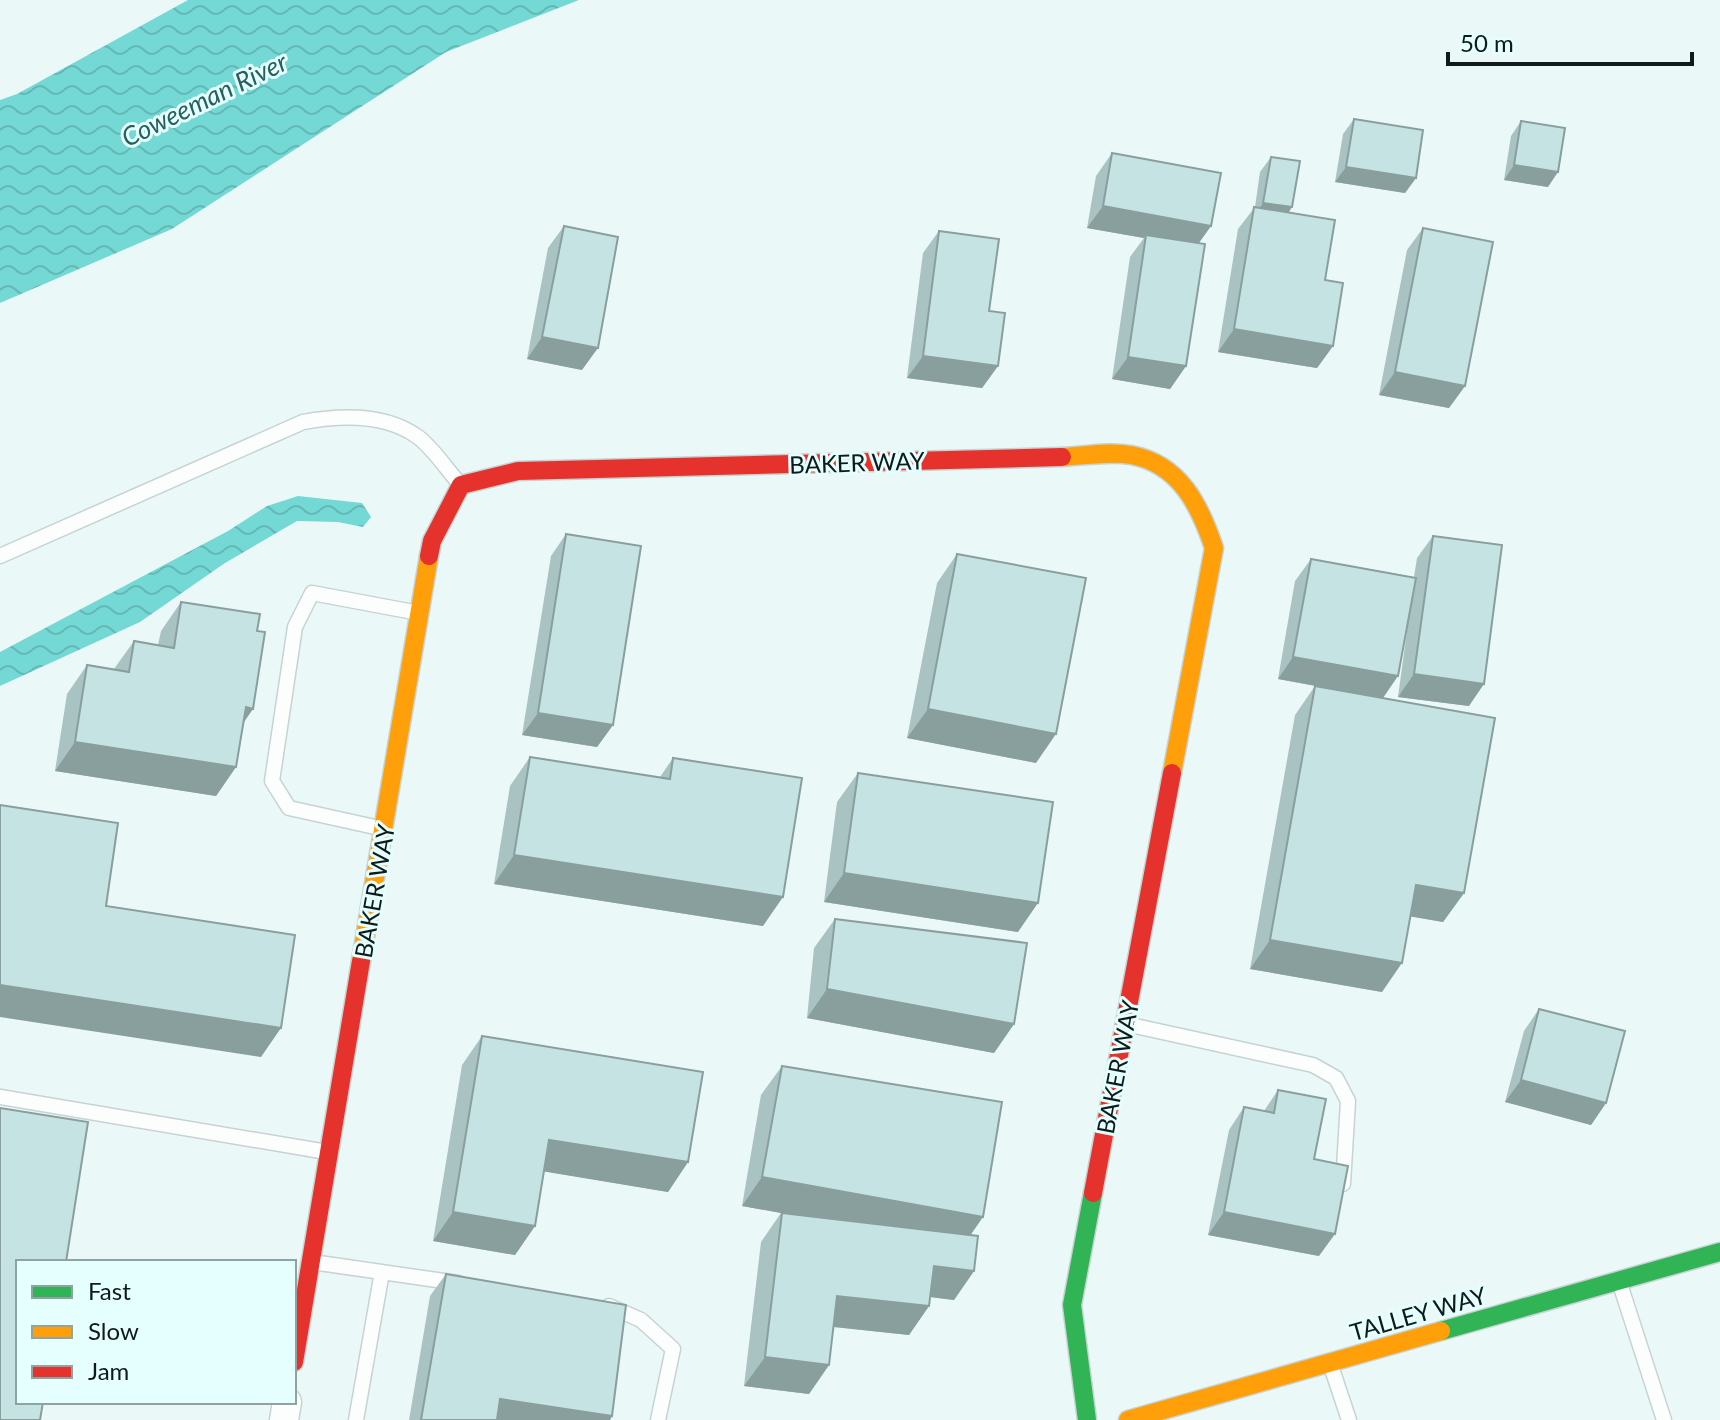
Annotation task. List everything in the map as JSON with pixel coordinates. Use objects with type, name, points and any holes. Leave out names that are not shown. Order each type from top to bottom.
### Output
[{"type":"street","name":"BAKER WAY","points":[[296,1350],[432,541],[461,485],[518,471],[1131,455],[1170,469],[1199,504],[1214,548],[1072,1305],[1087,1420]]},
{"type":"street","name":"TALLEY WAY","points":[[1128,1420],[1720,1252]]},
{"type":"lane","points":[[0,556],[303,422],[343,415],[396,426],[420,438],[461,485]]},
{"type":"lane","points":[[384,829],[289,808],[272,781],[295,627],[312,593],[420,614]]},
{"type":"lane","points":[[1125,1024],[1313,1065],[1336,1078],[1348,1101],[1342,1196]]},
{"type":"lane","points":[[0,1097],[329,1153]]},
{"type":"lane","points":[[311,1262],[476,1286]]},
{"type":"lane","points":[[356,1420],[382,1272]]},
{"type":"lane","points":[[1619,1281],[1664,1420]]},
{"type":"lane","points":[[601,1304],[616,1307],[641,1320],[673,1349],[658,1420]]},
{"type":"lane","points":[[1330,1363],[1349,1420]]},
{"type":"water","name":"Coweeman River","points":[[188,0],[579,0],[446,52],[172,229],[0,303],[0,100],[17,94]]},
{"type":"water","points":[[298,496],[362,503],[371,517],[363,527],[338,522],[297,521],[225,563],[140,622],[0,686],[0,652],[228,531],[267,506]]},
{"type":"building","points":[[1354,119],[1423,130],[1416,178],[1346,167]]},
{"type":"building","points":[[1521,121],[1565,128],[1558,172],[1514,165]]},
{"type":"building","points":[[1112,153],[1221,173],[1211,226],[1103,206]]},
{"type":"building","points":[[1271,157],[1300,161],[1292,207],[1263,203]]},
{"type":"building","points":[[1254,207],[1335,220],[1325,280],[1343,283],[1333,346],[1234,329]]},
{"type":"building","points":[[564,226],[618,237],[598,348],[542,337]]},
{"type":"building","points":[[1423,228],[1493,242],[1465,386],[1395,372]]},
{"type":"building","points":[[939,231],[999,239],[989,311],[1005,313],[998,366],[923,356]]},
{"type":"building","points":[[1146,235],[1205,244],[1186,366],[1128,357]]},
{"type":"building","points":[[566,534],[641,546],[613,725],[538,713]]},
{"type":"building","points":[[1433,536],[1502,545],[1484,684],[1414,674]]},
{"type":"building","points":[[957,554],[1086,578],[1056,734],[928,709]]},
{"type":"building","points":[[1311,559],[1416,578],[1398,676],[1293,657]]},
{"type":"building","points":[[181,602],[260,614],[257,631],[265,632],[253,709],[246,707],[236,767],[75,742],[87,665],[129,672],[134,641],[174,648]]},
{"type":"building","points":[[1315,686],[1495,718],[1464,893],[1416,885],[1402,963],[1270,940]]},
{"type":"building","points":[[530,757],[670,779],[673,758],[802,778],[783,897],[514,855]]},
{"type":"building","points":[[858,773],[1053,802],[1038,903],[844,873]]},
{"type":"building","points":[[0,805],[118,823],[106,906],[295,935],[281,1028],[0,985]]},
{"type":"building","points":[[835,919],[1027,943],[1014,1024],[827,989]]},
{"type":"building","points":[[1539,1009],[1625,1031],[1606,1103],[1521,1080]]},
{"type":"building","points":[[482,1036],[703,1072],[688,1162],[549,1140],[535,1226],[453,1212]]},
{"type":"building","points":[[782,1066],[1002,1102],[983,1217],[762,1177]]},
{"type":"building","points":[[1278,1090],[1326,1099],[1314,1159],[1348,1166],[1335,1234],[1224,1212],[1244,1107],[1274,1113]]},
{"type":"building","points":[[0,1108],[88,1122],[66,1260],[16,1260],[16,1404],[43,1404],[40,1420],[0,1420]]},
{"type":"building","points":[[782,1213],[978,1236],[974,1271],[934,1266],[929,1306],[837,1296],[829,1365],[765,1357]]},
{"type":"building","points":[[446,1274],[626,1305],[612,1416],[500,1399],[497,1420],[421,1420]]},
{"type":"traffic: fast","points":[[1087,1420],[1072,1305],[1093,1193]]},
{"type":"traffic: fast","points":[[1441,1331],[1720,1252]]},
{"type":"traffic: slow","points":[[1062,457],[1123,454],[1163,467],[1195,502],[1214,548],[1172,773]]},
{"type":"traffic: slow","points":[[361,961],[429,556]]},
{"type":"traffic: slow","points":[[1128,1420],[1441,1331]]},
{"type":"traffic: jam","points":[[429,556],[432,541],[461,485],[518,471],[1062,457]]},
{"type":"traffic: jam","points":[[1093,1193],[1172,773]]},
{"type":"traffic: jam","points":[[296,1350],[361,961]]}]
